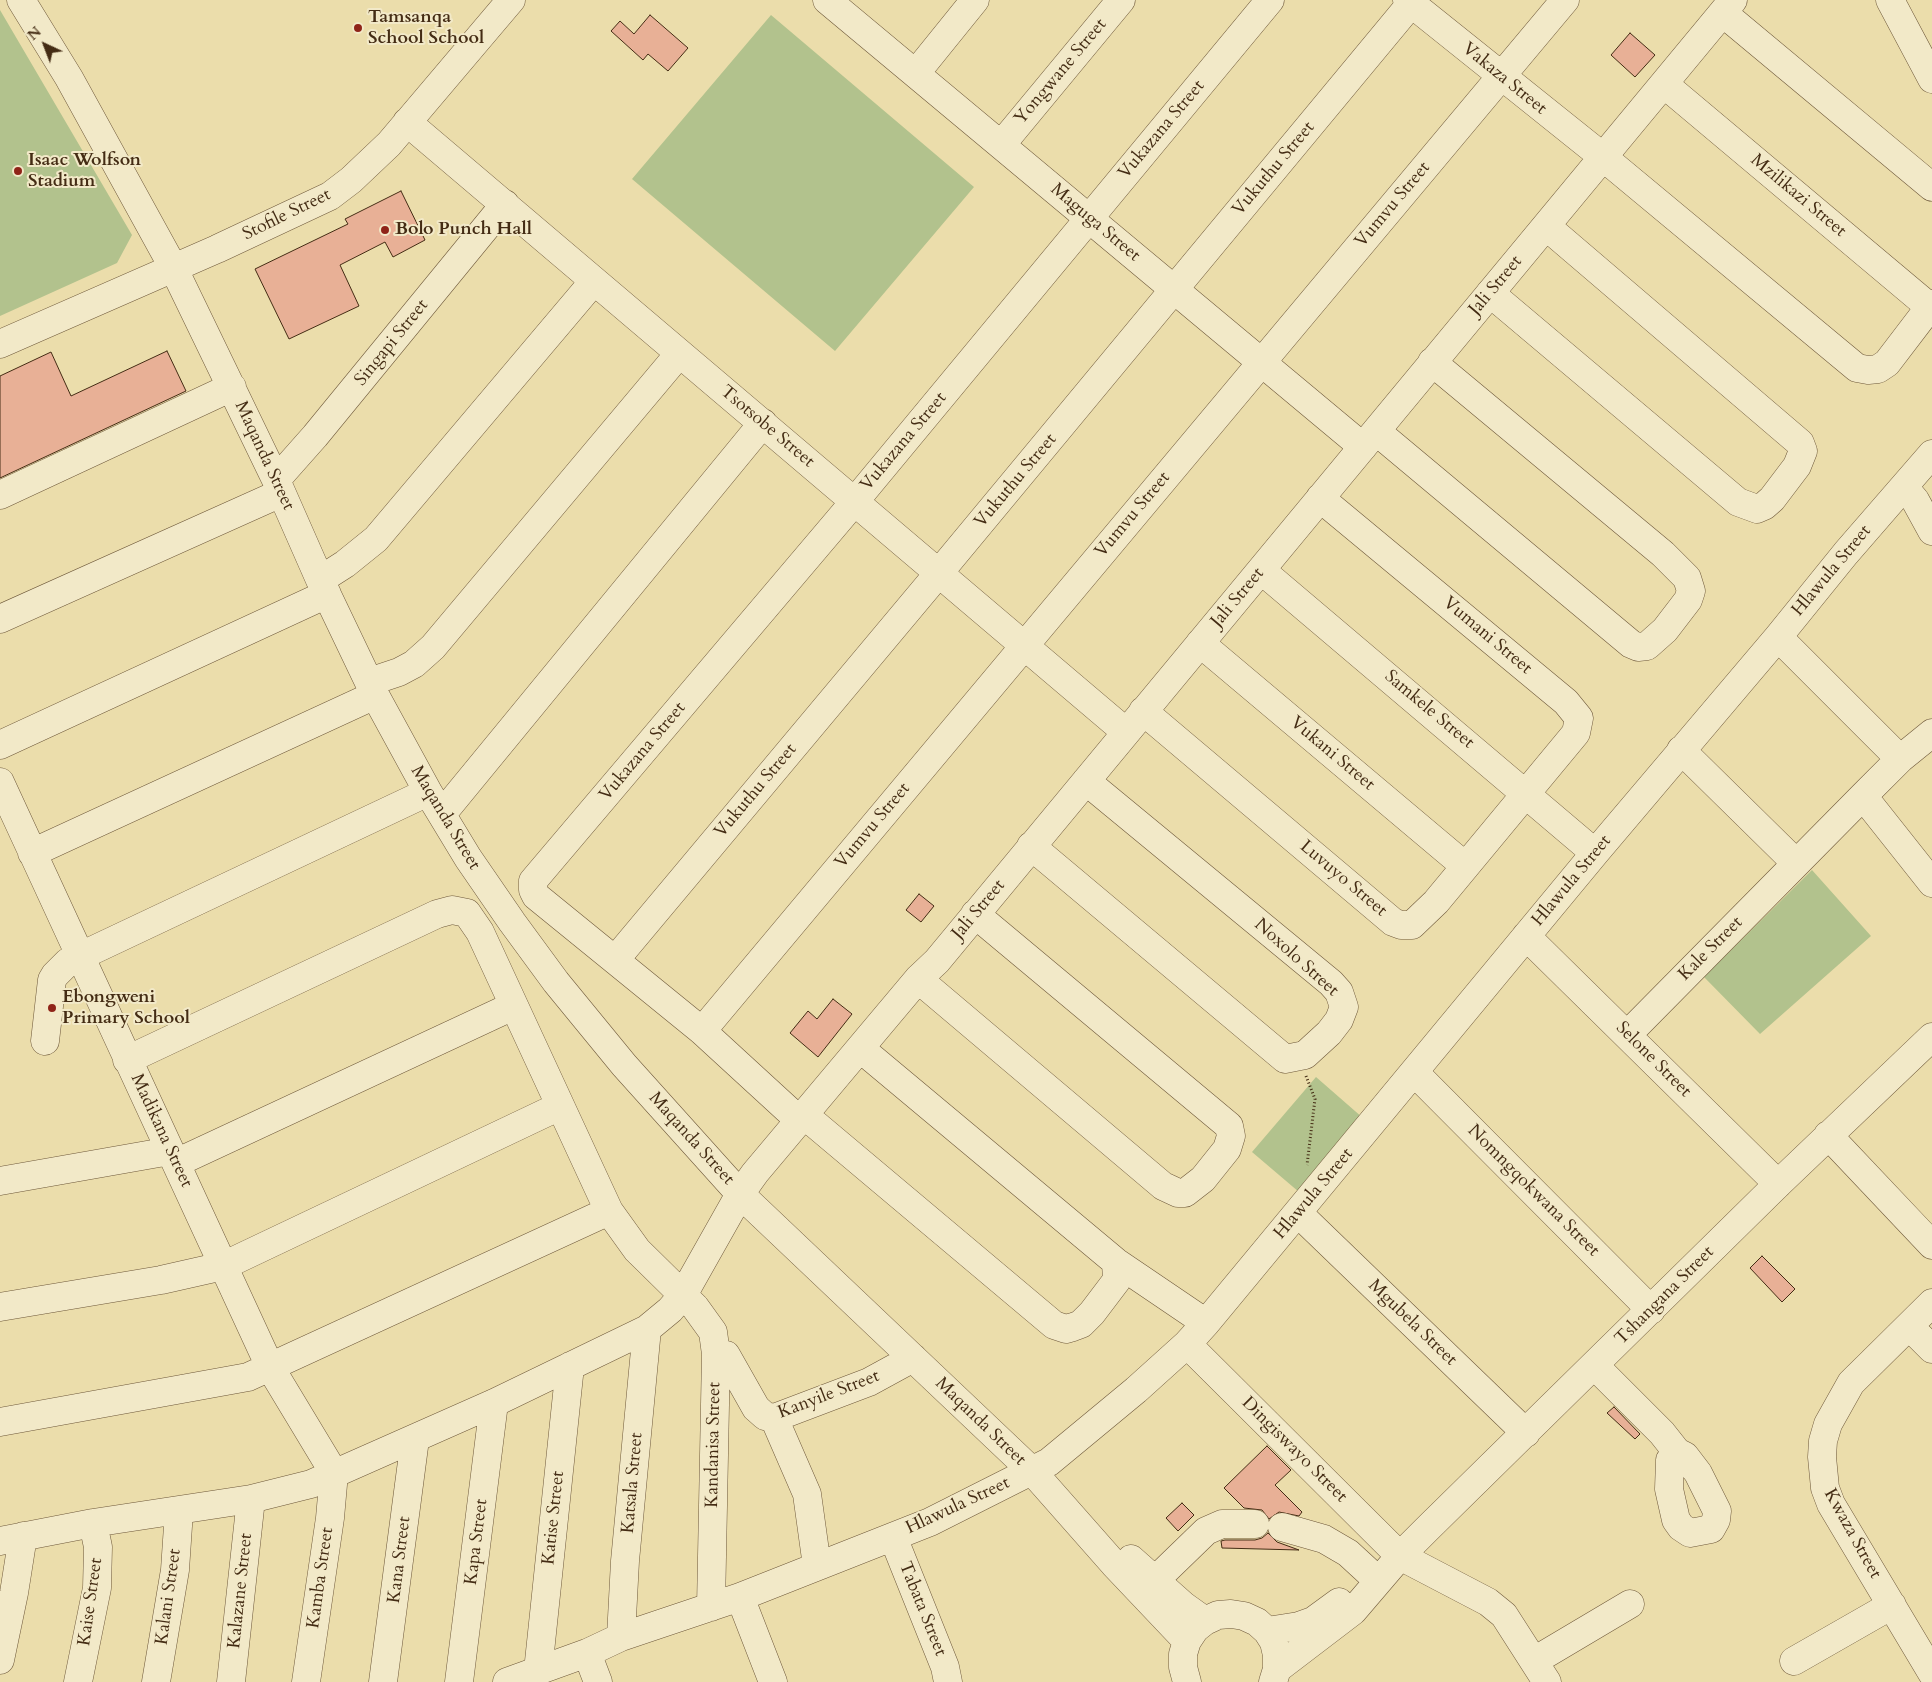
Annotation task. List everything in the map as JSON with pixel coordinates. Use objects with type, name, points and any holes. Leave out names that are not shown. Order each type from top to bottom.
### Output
[{"type":"street","name":"Maqanda Street","points":[[21,0],[68,78],[173,267],[232,387],[323,587],[372,688],[428,792],[468,858],[556,982],[624,1065],[740,1194],[1032,1471],[1060,1501],[1149,1586],[1187,1641]]},
{"type":"street","name":"Stofile Street","points":[[0,344],[287,217],[330,196],[351,180],[407,122],[511,0]]},
{"type":"street","name":"Maguga Street","points":[[827,0],[1262,362],[1370,439],[1631,644],[1638,647],[1648,646],[1665,630],[1688,600],[1691,591],[1687,578],[1663,554],[1432,362]]},
{"type":"street","points":[[916,73],[975,0]]},
{"type":"street","name":"Yongwane Street","points":[[1001,145],[1121,0]]},
{"type":"street","name":"Vukazana Street","points":[[615,960],[536,896],[533,890],[533,881],[855,502],[1270,0]]},
{"type":"street","name":"Vumvu Street","points":[[702,1031],[1565,0]]},
{"type":"street","points":[[1890,0],[1932,80]]},
{"type":"street","name":"Vakaza Street","points":[[1410,1],[1500,77],[1603,157],[1858,368],[1878,369],[1888,362],[1931,307]]},
{"type":"street","name":"Vukuthu Street","points":[[615,960],[1175,290],[1410,1]]},
{"type":"street","points":[[1728,6],[1932,187]]},
{"type":"street","name":"Jali Street","points":[[11,1538],[93,1523],[251,1499],[293,1490],[415,1439],[494,1403],[647,1329],[670,1310],[683,1295],[740,1194],[801,1117],[861,1049],[1086,781],[1728,6]]},
{"type":"street","name":"Mzilikazi Street","points":[[1664,84],[1931,307]]},
{"type":"street","name":"Tsotsobe Street","points":[[407,122],[1126,732]]},
{"type":"street","name":"Singapi Street","points":[[278,486],[316,436],[505,204]]},
{"type":"street","points":[[1490,294],[1738,502],[1757,508],[1772,499],[1797,466],[1802,455],[1802,447],[1797,439],[1546,226]]},
{"type":"street","points":[[0,745],[323,587],[345,564],[376,539],[594,280]]},
{"type":"street","points":[[32,852],[372,688],[414,664],[433,647],[679,354]]},
{"type":"street","points":[[0,495],[232,387]]},
{"type":"street","points":[[442,814],[763,423]]},
{"type":"street","name":"Hlawula Street","points":[[507,1682],[587,1653],[621,1637],[740,1598],[930,1522],[1049,1462],[1187,1344],[1415,1073],[1681,750],[1778,637],[1846,553],[1932,454]]},
{"type":"street","points":[[0,618],[278,486]]},
{"type":"street","points":[[1904,487],[1915,500],[1932,531]]},
{"type":"street","name":"Vumani Street","points":[[1320,498],[1557,694],[1576,712],[1579,723],[1576,733],[1526,792]]},
{"type":"street","name":"Samkele Street","points":[[1261,570],[1526,792],[1595,853]]},
{"type":"street","points":[[1778,637],[1900,759]]},
{"type":"street","name":"Vukani Street","points":[[1200,643],[1464,866]]},
{"type":"street","name":"Luvuyo Street","points":[[1143,710],[1393,922],[1407,926],[1418,921],[1526,792]]},
{"type":"street","name":"Kale Street","points":[[1627,1035],[1900,759],[1932,733]]},
{"type":"street","points":[[1681,750],[1796,864]]},
{"type":"street","name":"Noxolo Street","points":[[1086,781],[1339,992],[1344,1007],[1339,1020],[1315,1047],[1300,1057]]},
{"type":"street","name":"Madikana Street","points":[[0,782],[270,1367],[334,1473]]},
{"type":"street","points":[[45,1041],[54,975],[68,962],[428,792]]},
{"type":"street","points":[[1863,796],[1932,883]]},
{"type":"street","points":[[1031,846],[1284,1059],[1300,1057]]},
{"type":"street","name":"Kandanisa Street","points":[[127,1060],[437,914],[461,910],[472,919],[609,1211],[637,1250],[683,1295],[713,1332],[716,1354],[711,1607]]},
{"type":"street","points":[[918,979],[1163,1186],[1178,1193],[1185,1193],[1203,1179],[1227,1149],[1231,1136],[1229,1126],[975,914]]},
{"type":"street","name":"Selone Street","points":[[1526,936],[1778,1184]]},
{"type":"street","points":[[615,960],[702,1031],[801,1117],[1054,1325],[1066,1329],[1073,1327],[1081,1324],[1092,1313],[1114,1285],[1118,1274],[1116,1262]]},
{"type":"street","points":[[0,1181],[173,1157],[513,1006]]},
{"type":"street","name":"Tshangana Street","points":[[1275,1676],[1353,1611],[1400,1556],[1828,1135],[1932,1037]]},
{"type":"street","points":[[861,1049],[1116,1262],[1206,1323]]},
{"type":"street","name":"Nomngqokwana Street","points":[[1415,1073],[1651,1310]]},
{"type":"street","points":[[0,1307],[162,1280],[223,1266],[560,1106]]},
{"type":"street","points":[[1828,1135],[1932,1245]]},
{"type":"street","points":[[0,1422],[248,1377],[609,1211]]},
{"type":"street","name":"Mgubela Street","points":[[1298,1213],[1526,1433]]},
{"type":"street","name":"Kwaza Street","points":[[1932,1303],[1851,1382],[1828,1424],[1823,1441],[1822,1457],[1822,1474],[1831,1504],[1932,1673]]},
{"type":"street","points":[[1909,1326],[1932,1349]]},
{"type":"street","name":"Katsala Street","points":[[621,1637],[625,1561],[647,1329]]},
{"type":"street","name":"Dingiswayo Street","points":[[1187,1344],[1400,1556],[1496,1608],[1518,1633],[1540,1671]]},
{"type":"street","name":"Kanyile Street","points":[[716,1354],[726,1355],[756,1408],[765,1416],[774,1418],[869,1382],[913,1358]]},
{"type":"street","name":"Katise Street","points":[[538,1671],[570,1366]]},
{"type":"street","points":[[1595,1366],[1662,1433],[1677,1452]]},
{"type":"street","name":"Kapa Street","points":[[459,1682],[494,1403]]},
{"type":"street","points":[[774,1418],[807,1494],[817,1566]]},
{"type":"street","name":"Kana Street","points":[[384,1682],[415,1439]]},
{"type":"street","name":"Kamba Street","points":[[306,1682],[330,1518],[334,1473]]},
{"type":"street","name":"Kalazane Street","points":[[231,1682],[251,1499]]},
{"type":"street","name":"Kalani Street","points":[[156,1682],[175,1570],[179,1511]]},
{"type":"street","name":"Kaise Street","points":[[78,1682],[97,1588],[98,1547],[93,1523]]},
{"type":"street","points":[[1149,1586],[1206,1531],[1222,1524],[1255,1524]]},
{"type":"street","points":[[1282,1527],[1324,1539],[1348,1553],[1373,1576]]},
{"type":"street","name":"Tabata Street","points":[[893,1536],[945,1667],[948,1682]]},
{"type":"street","points":[[0,1660],[14,1593],[11,1538]]},
{"type":"street","name":"Tshangana Street","points":[[1267,1631],[1299,1626],[1313,1620],[1400,1556]]},
{"type":"street","name":"Maqanda Street","points":[[1149,1586],[1184,1606],[1205,1621]]},
{"type":"street","points":[[740,1598],[773,1682]]},
{"type":"street","points":[[1540,1671],[1630,1604]]},
{"type":"street","points":[[1794,1660],[1892,1605]]},
{"type":"street","points":[[1187,1682],[1183,1667],[1183,1654],[1187,1641],[1195,1629],[1205,1621],[1218,1615],[1231,1614],[1244,1616],[1257,1622],[1267,1631],[1274,1642],[1277,1656],[1275,1676]]},
{"type":"street","points":[[587,1653],[598,1682]]},
{"type":"path","points":[[1300,1057],[1315,1099],[1307,1167]]},
{"type":"green space","points":[[0,10],[132,235],[117,263],[0,316]]},
{"type":"green space","points":[[771,15],[974,187],[835,351],[632,179]]},
{"type":"green space","points":[[1812,870],[1871,936],[1760,1034],[1704,977]]},
{"type":"green space","points":[[1316,1077],[1363,1118],[1299,1192],[1252,1152]]},
{"type":"building","points":[[650,15],[688,48],[668,71],[648,54],[643,60],[611,31],[620,21],[634,34]]},
{"type":"building","points":[[1630,33],[1655,55],[1635,77],[1611,55]]},
{"type":"building","points":[[401,191],[425,240],[393,257],[385,242],[340,265],[359,306],[289,339],[255,269],[348,224],[345,219]]},
{"type":"building","points":[[167,351],[186,391],[0,478],[0,376],[51,352],[71,396]]},
{"type":"building","points":[[919,894],[934,906],[921,922],[906,910]]},
{"type":"building","points":[[833,999],[852,1014],[818,1057],[790,1033],[808,1011],[817,1019]]},
{"type":"building","points":[[1762,1256],[1795,1289],[1782,1302],[1750,1268]]},
{"type":"building","points":[[1614,1407],[1640,1434],[1635,1439],[1607,1413]]},
{"type":"building","points":[[1267,1446],[1291,1470],[1275,1485],[1302,1512],[1299,1516],[1279,1512],[1269,1519],[1262,1510],[1244,1508],[1224,1488]]},
{"type":"building","points":[[1182,1503],[1194,1515],[1178,1531],[1166,1518]]},
{"type":"building","points":[[1268,1533],[1277,1542],[1299,1550],[1222,1548],[1221,1541],[1255,1540],[1262,1538]]},
{"type":"place","name":"Tamsanqa School School","points":[[358,28]]},
{"type":"place","name":"Isaac Wolfson Stadium","points":[[18,171]]},
{"type":"place","name":"Bolo Punch Hall","points":[[385,230]]},
{"type":"place","name":"Ebongweni Primary School","points":[[52,1008]]}]
